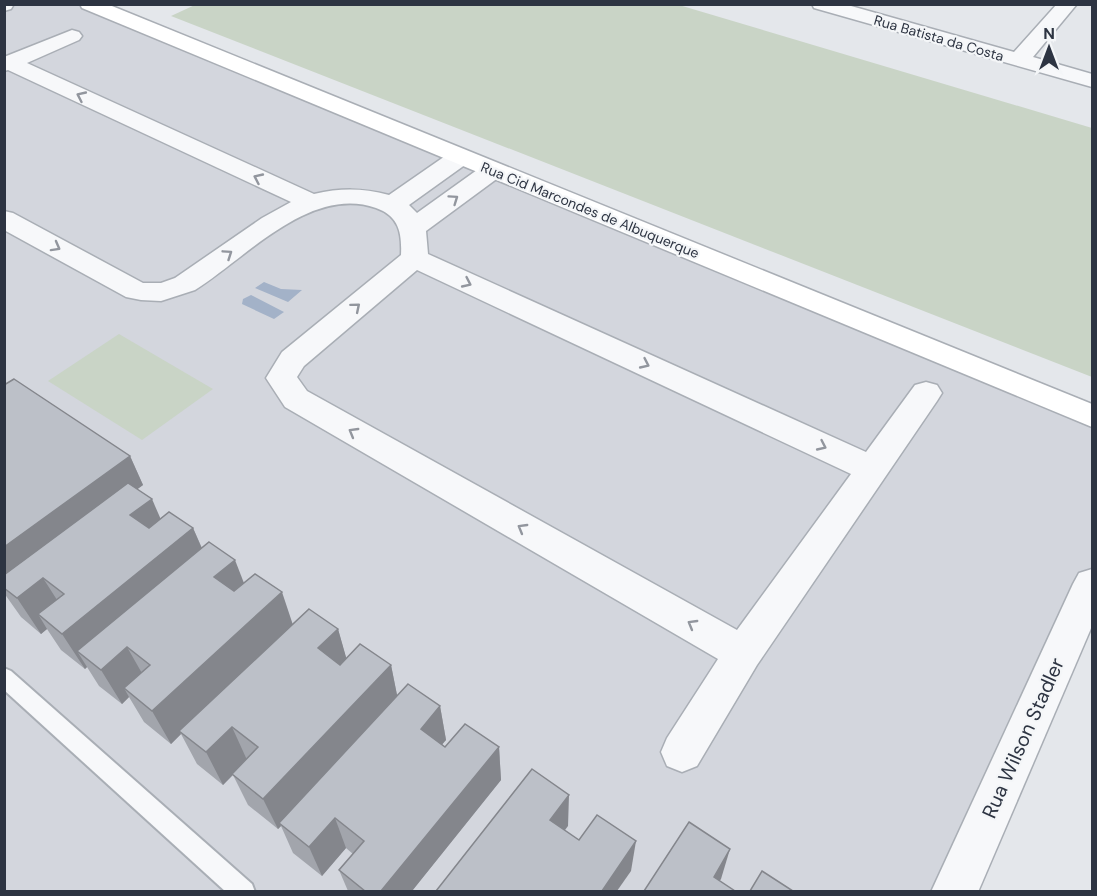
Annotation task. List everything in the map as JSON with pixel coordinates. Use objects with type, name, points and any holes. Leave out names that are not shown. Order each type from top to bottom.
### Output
[{"type":"street","name":"Rua Cid Marcondes de Albuquerque","points":[[88,4],[1092,416]]},
{"type":"street","name":"Rua Batista da Costa","points":[[820,4],[1092,81]]},
{"type":"street","points":[[1019,60],[1068,4]]},
{"type":"street","points":[[7,64],[72,36]]},
{"type":"street","points":[[7,64],[311,202]]},
{"type":"street","points":[[392,205],[460,157]]},
{"type":"street","points":[[493,170],[293,359],[281,378],[296,399],[742,653]]},
{"type":"street","points":[[4,219],[136,291],[153,294],[178,288],[292,210],[311,202],[355,195],[379,199],[392,205],[409,219],[414,243]]},
{"type":"street","points":[[414,243],[872,469]]},
{"type":"street","points":[[682,752],[742,653],[926,393]]},
{"type":"street","name":"Rua Wilson Stadler","points":[[954,891],[1092,584]]},
{"type":"lane","points":[[4,676],[244,891]]},
{"type":"shaded area","points":[[5,5],[89,5],[1092,416],[1092,584],[954,891],[5,892]]},
{"type":"green space","points":[[197,4],[679,5],[1092,128],[1092,377],[171,16]]},
{"type":"green space","points":[[119,334],[213,389],[142,440],[48,381]]},
{"type":"water","points":[[264,282],[281,289],[302,290],[288,302],[255,288]]},
{"type":"water","points":[[251,295],[284,312],[274,319],[242,304],[243,299]]},
{"type":"building","points":[[14,379],[130,456],[4,547],[4,385]]},
{"type":"building","points":[[128,483],[152,499],[130,515],[149,528],[169,512],[193,528],[62,634],[38,614],[64,594],[43,578],[17,598],[4,588],[4,575]]},
{"type":"building","points":[[209,542],[235,560],[214,577],[234,591],[255,574],[282,592],[152,711],[124,688],[150,665],[127,647],[101,670],[77,651]]},
{"type":"building","points":[[309,609],[338,629],[318,648],[340,665],[360,644],[391,665],[263,799],[232,774],[258,747],[232,727],[206,752],[179,731]]},
{"type":"building","points":[[408,684],[440,706],[421,729],[445,747],[465,724],[499,747],[381,891],[365,891],[339,870],[364,841],[335,818],[309,847],[279,823]]},
{"type":"building","points":[[532,769],[569,795],[550,820],[579,840],[597,815],[636,841],[602,891],[436,891]]},
{"type":"building","points":[[689,822],[730,849],[714,877],[735,891],[644,891]]},
{"type":"building","points":[[762,871],[793,891],[750,891]]}]
